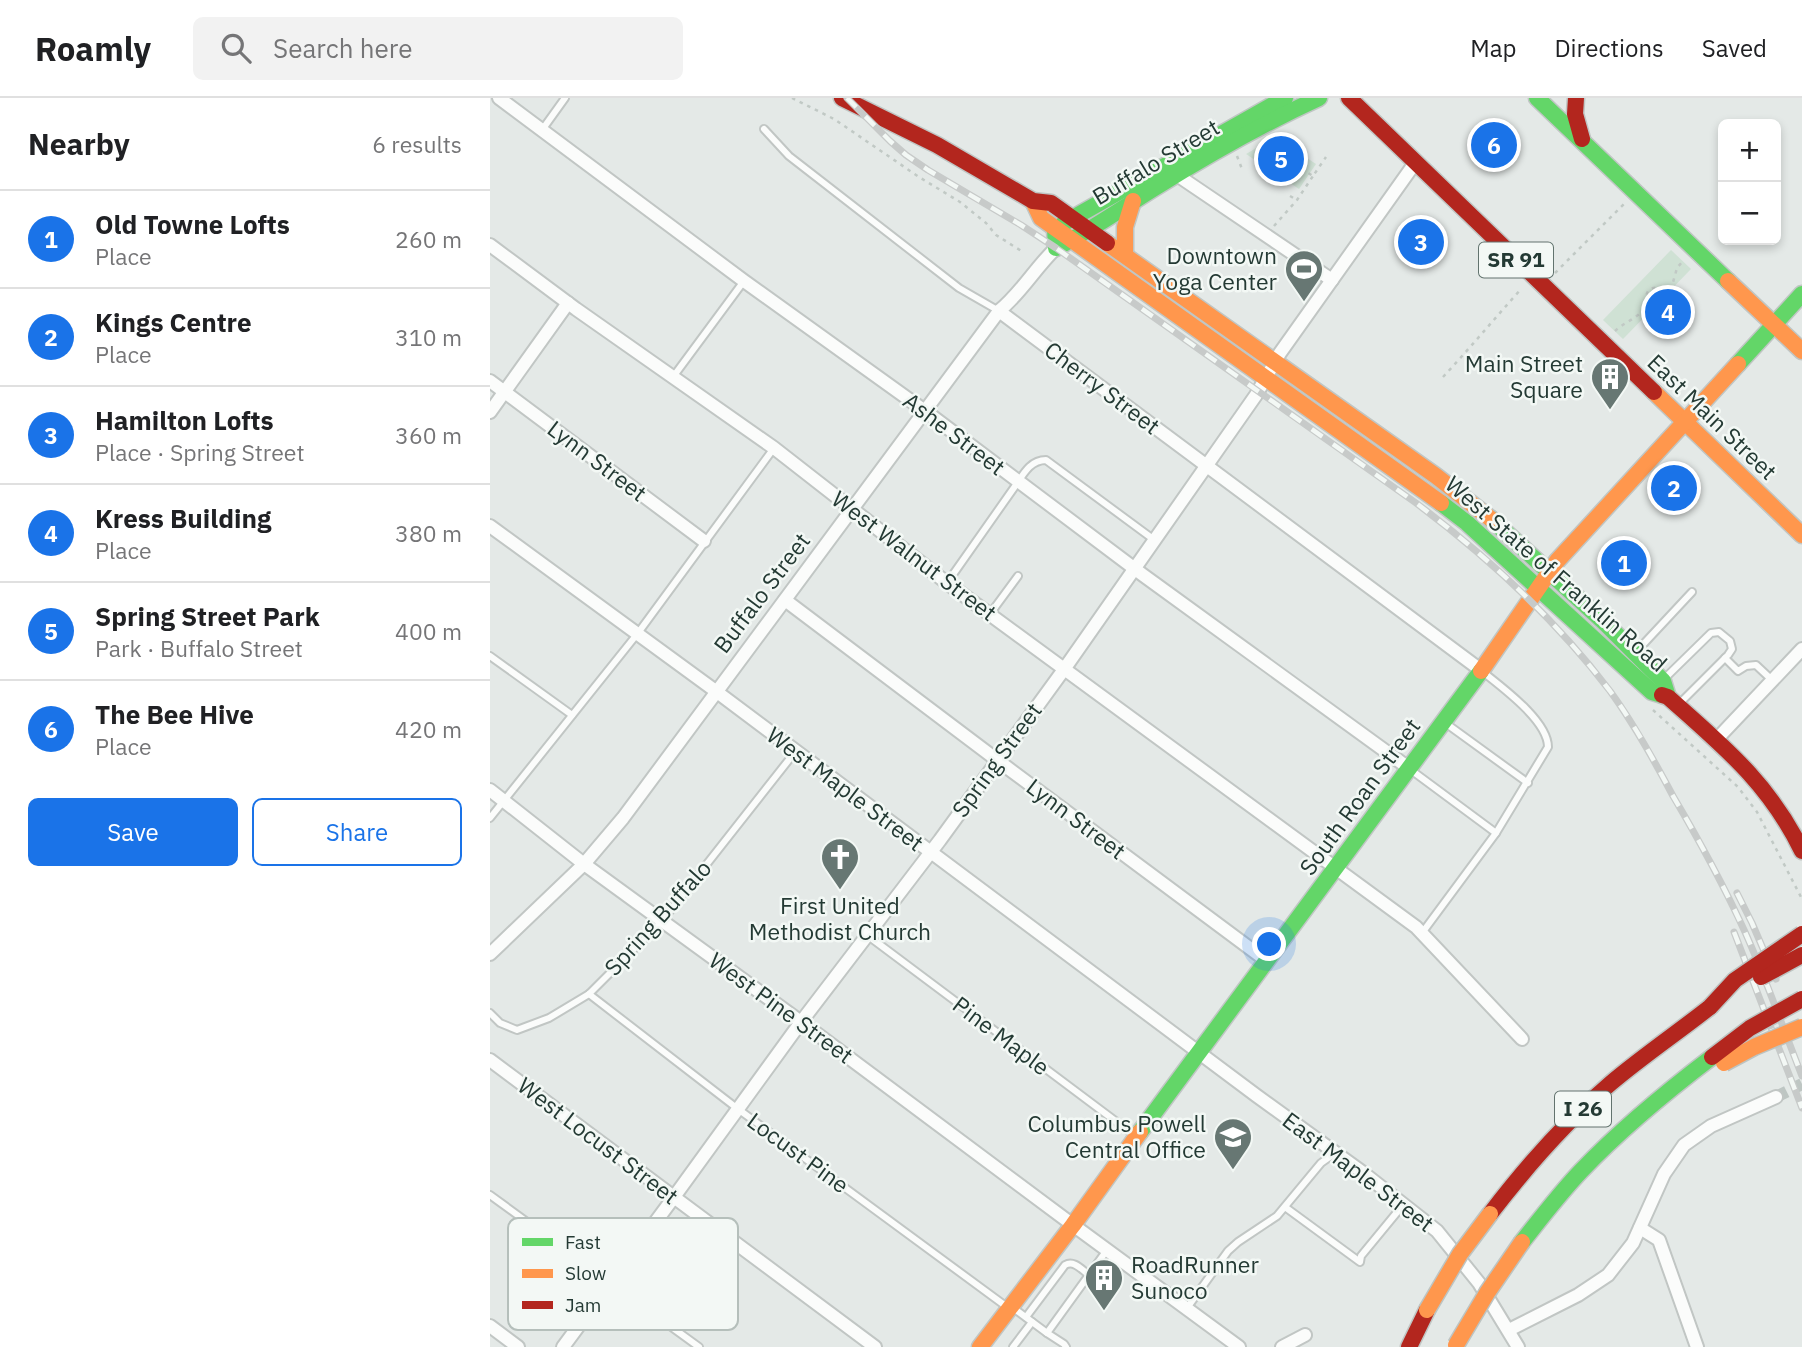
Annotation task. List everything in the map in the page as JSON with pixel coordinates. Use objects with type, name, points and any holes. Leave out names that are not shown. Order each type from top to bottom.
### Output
[{"type":"main road","name":"West State of Franklin Road","points":[[842,98],[937,145],[1033,201],[1051,202],[1125,254],[1448,507],[1652,692],[1673,701]]},
{"type":"main road","name":"Buffalo Street","points":[[1055,228],[1285,98]]},
{"type":"main road","name":"Buffalo Street","points":[[1056,248],[1245,136],[1318,98]]},
{"type":"main road","name":"East Main Street","points":[[1349,98],[1802,535]]},
{"type":"main road","points":[[1537,98],[1802,351]]},
{"type":"main road","points":[[1576,98],[1574,110],[1583,141]]},
{"type":"main road","name":"West State of Franklin Road","points":[[1033,201],[1041,218],[1072,240],[1456,490],[1550,572],[1635,653],[1663,681],[1673,701]]},
{"type":"main road","points":[[1125,254],[1122,232],[1133,201]]},
{"type":"main road","points":[[1055,228],[1056,248]]},
{"type":"main road","name":"South Roan Street","points":[[985,1345],[1010,1307],[1482,671],[1564,553],[1802,294]]},
{"type":"main road","points":[[1673,701],[1745,767],[1769,794],[1788,822],[1802,850]]},
{"type":"main road","points":[[1710,1007],[1735,979],[1802,934]]},
{"type":"main road","name":"I 26","points":[[1409,1347],[1460,1254],[1511,1186],[1581,1111],[1635,1063],[1710,1007],[1802,955]]},
{"type":"main road","points":[[1718,1060],[1751,1028],[1802,999]]},
{"type":"main road","points":[[1718,1060],[1802,1027]]},
{"type":"main road","name":"I 26","points":[[1456,1346],[1487,1293],[1522,1242],[1580,1172],[1605,1146],[1670,1090],[1718,1060]]},
{"type":"street","name":"Ashe Street","points":[[499,98],[1410,769]]},
{"type":"street","name":"Spring Street","points":[[659,1218],[1065,668],[1153,539],[1256,396],[1332,279],[1415,163]]},
{"type":"street","points":[[1177,175],[1332,279]]},
{"type":"street","name":"West Walnut Street","points":[[490,245],[774,448],[947,583],[1422,933],[1522,1039]]},
{"type":"street","name":"Buffalo Street","points":[[490,954],[584,863],[623,818],[999,311],[1014,299],[1056,248]]},
{"type":"street","points":[[490,412],[568,303]]},
{"type":"street","name":"Cherry Street","points":[[999,311],[1482,671]]},
{"type":"street","name":"Lynn Street","points":[[490,381],[704,541]]},
{"type":"street","name":"West Maple Street","points":[[490,526],[1199,1052]]},
{"type":"street","name":"Lynn Street","points":[[785,600],[1267,961]]},
{"type":"street","points":[[1716,740],[1802,649]]},
{"type":"street","name":"West Pine Street","points":[[490,790],[584,863],[1239,1347]]},
{"type":"street","name":"East Maple Street","points":[[1199,1052],[1437,1231],[1479,1283],[1518,1347]]},
{"type":"street","name":"West Locust Street","points":[[490,1060],[702,1218]]},
{"type":"street","points":[[1509,1330],[1578,1295],[1608,1275],[1633,1244],[1664,1174],[1684,1145],[1711,1126],[1776,1097]]},
{"type":"street","points":[[1640,1228],[1659,1240],[1697,1347]]},
{"type":"street","name":"West Locust Street","points":[[738,1245],[875,1347]]},
{"type":"street","points":[[490,1326],[518,1347]]},
{"type":"street","name":"Spring Street","points":[[563,1347],[576,1330]]},
{"type":"street","points":[[1282,1347],[1305,1335]]},
{"type":"lane","points":[[542,130],[561,100]]},
{"type":"lane","points":[[764,129],[789,156],[959,288],[999,311]]},
{"type":"lane","points":[[673,377],[744,281]]},
{"type":"lane","points":[[490,818],[638,634],[774,448]]},
{"type":"lane","points":[[947,583],[1029,467],[1039,460],[1046,460],[1153,539]]},
{"type":"lane","points":[[990,614],[1018,576]]},
{"type":"lane","points":[[1635,653],[1692,592]]},
{"type":"lane","points":[[1663,681],[1711,633],[1719,632],[1730,641],[1732,649],[1725,658],[1673,701]]},
{"type":"lane","points":[[490,656],[572,715]]},
{"type":"lane","points":[[1725,658],[1738,671],[1746,666],[1756,666],[1772,680]]},
{"type":"lane","points":[[1422,933],[1496,833],[1548,747],[1548,739],[1527,710],[1482,671]]},
{"type":"lane","points":[[1444,722],[1528,783]]},
{"type":"lane","name":"Spring Buffalo","points":[[490,1013],[500,1023],[517,1030],[549,1018],[589,994],[662,920],[795,752]]},
{"type":"lane","points":[[1410,769],[1496,833]]},
{"type":"lane","name":"Pine Maple","points":[[867,935],[1136,1137]]},
{"type":"lane","name":"Locust Pine","points":[[589,994],[738,1109],[1066,1347]]},
{"type":"lane","points":[[1186,1308],[1228,1251],[1271,1221],[1316,1168],[1335,1153]]},
{"type":"lane","points":[[490,1195],[522,1218]]},
{"type":"lane","points":[[1285,1207],[1360,1262],[1361,1256],[1402,1205]]},
{"type":"lane","points":[[1047,1332],[1107,1250]]},
{"type":"lane","points":[[1013,1347],[1065,1265],[1074,1264],[1089,1275]]},
{"type":"lane","points":[[675,1330],[698,1347]]},
{"type":"path","points":[[792,98],[834,118],[908,170],[960,202],[996,235],[1023,252]]},
{"type":"path","points":[[1245,136],[1255,147],[1277,154],[1280,160],[1295,164],[1313,176]]},
{"type":"path","points":[[1266,235],[1297,200],[1326,157]]},
{"type":"path","points":[[1290,196],[1297,200]]},
{"type":"path","points":[[1553,275],[1626,202]]},
{"type":"path","points":[[1612,333],[1641,312],[1649,290],[1671,288],[1678,267],[1687,259]]},
{"type":"path","points":[[1443,377],[1526,284]]},
{"type":"path","points":[[1652,709],[1748,799],[1802,899]]},
{"type":"green space","points":[[1275,137],[1316,164],[1299,189],[1246,154]]},
{"type":"green space","points":[[1671,250],[1691,269],[1623,339],[1603,320]]},
{"type":"tunnel","points":[[1776,1097],[1802,1084]]},
{"type":"railway","points":[[847,98],[906,155],[1056,248],[1416,503],[1495,567],[1543,614],[1589,664],[1627,716],[1711,863],[1760,968],[1802,1076]]},
{"type":"railway","points":[[1737,893],[1776,979]]},
{"type":"railway","points":[[1734,932],[1802,1108]]},
{"type":"traffic: fast","points":[[1064,223],[1285,98]]},
{"type":"traffic: fast","points":[[1055,228],[1056,248],[1214,153],[1319,98]]},
{"type":"traffic: fast","points":[[1537,98],[1728,281]]},
{"type":"traffic: fast","points":[[1738,364],[1802,294]]},
{"type":"traffic: fast","points":[[1441,503],[1467,523],[1652,692],[1662,695]]},
{"type":"traffic: fast","points":[[1491,519],[1604,622],[1663,681],[1668,697]]},
{"type":"traffic: fast","points":[[1140,1132],[1481,671]]},
{"type":"traffic: fast","points":[[1522,1242],[1596,1155],[1644,1111],[1712,1057]]},
{"type":"traffic: slow","points":[[1033,201],[1041,218],[1441,503]]},
{"type":"traffic: slow","points":[[1125,254],[1125,227],[1133,201]]},
{"type":"traffic: slow","points":[[1107,243],[1436,476],[1491,519]]},
{"type":"traffic: slow","points":[[1728,281],[1802,351]]},
{"type":"traffic: slow","points":[[1481,671],[1557,561],[1738,364]]},
{"type":"traffic: slow","points":[[1654,392],[1802,535]]},
{"type":"traffic: slow","points":[[1724,1063],[1802,1027]]},
{"type":"traffic: slow","points":[[980,1347],[1140,1132]]},
{"type":"traffic: slow","points":[[1427,1310],[1460,1254],[1490,1214]]},
{"type":"traffic: slow","points":[[1456,1345],[1522,1242]]},
{"type":"traffic: jam","points":[[842,98],[937,145],[1033,201],[1051,203],[1107,243]]},
{"type":"traffic: jam","points":[[1349,98],[1654,392]]},
{"type":"traffic: jam","points":[[1576,98],[1575,114],[1582,139]]},
{"type":"traffic: jam","points":[[1662,695],[1668,697],[1708,732],[1760,785],[1802,851]]},
{"type":"traffic: jam","points":[[1710,1007],[1735,980],[1802,934]]},
{"type":"traffic: jam","points":[[1761,977],[1802,955]]},
{"type":"traffic: jam","points":[[1712,1057],[1750,1028],[1802,999]]},
{"type":"traffic: jam","points":[[1490,1214],[1578,1113],[1635,1063],[1710,1007]]},
{"type":"traffic: jam","points":[[1409,1347],[1427,1310]]},
{"type":"place","name":"The Bee Hive","points":[[1494,145]]},
{"type":"place","name":"Spring Street Park","points":[[1281,159]]},
{"type":"place","name":"Hamilton Lofts","points":[[1421,242]]},
{"type":"place","name":"Downtown Yoga Center","points":[[1304,303]]},
{"type":"place","name":"Kress Building","points":[[1668,312]]},
{"type":"place","name":"Main Street Square","points":[[1610,411]]},
{"type":"place","name":"Kings Centre","points":[[1674,488]]},
{"type":"place","name":"Old Towne Lofts","points":[[1624,563]]},
{"type":"place","name":"First United Methodist Church","points":[[840,891]]},
{"type":"place","name":"Columbus Powell Central Office","points":[[1233,1171]]},
{"type":"place","name":"RoadRunner Sunoco","points":[[1104,1312]]}]
